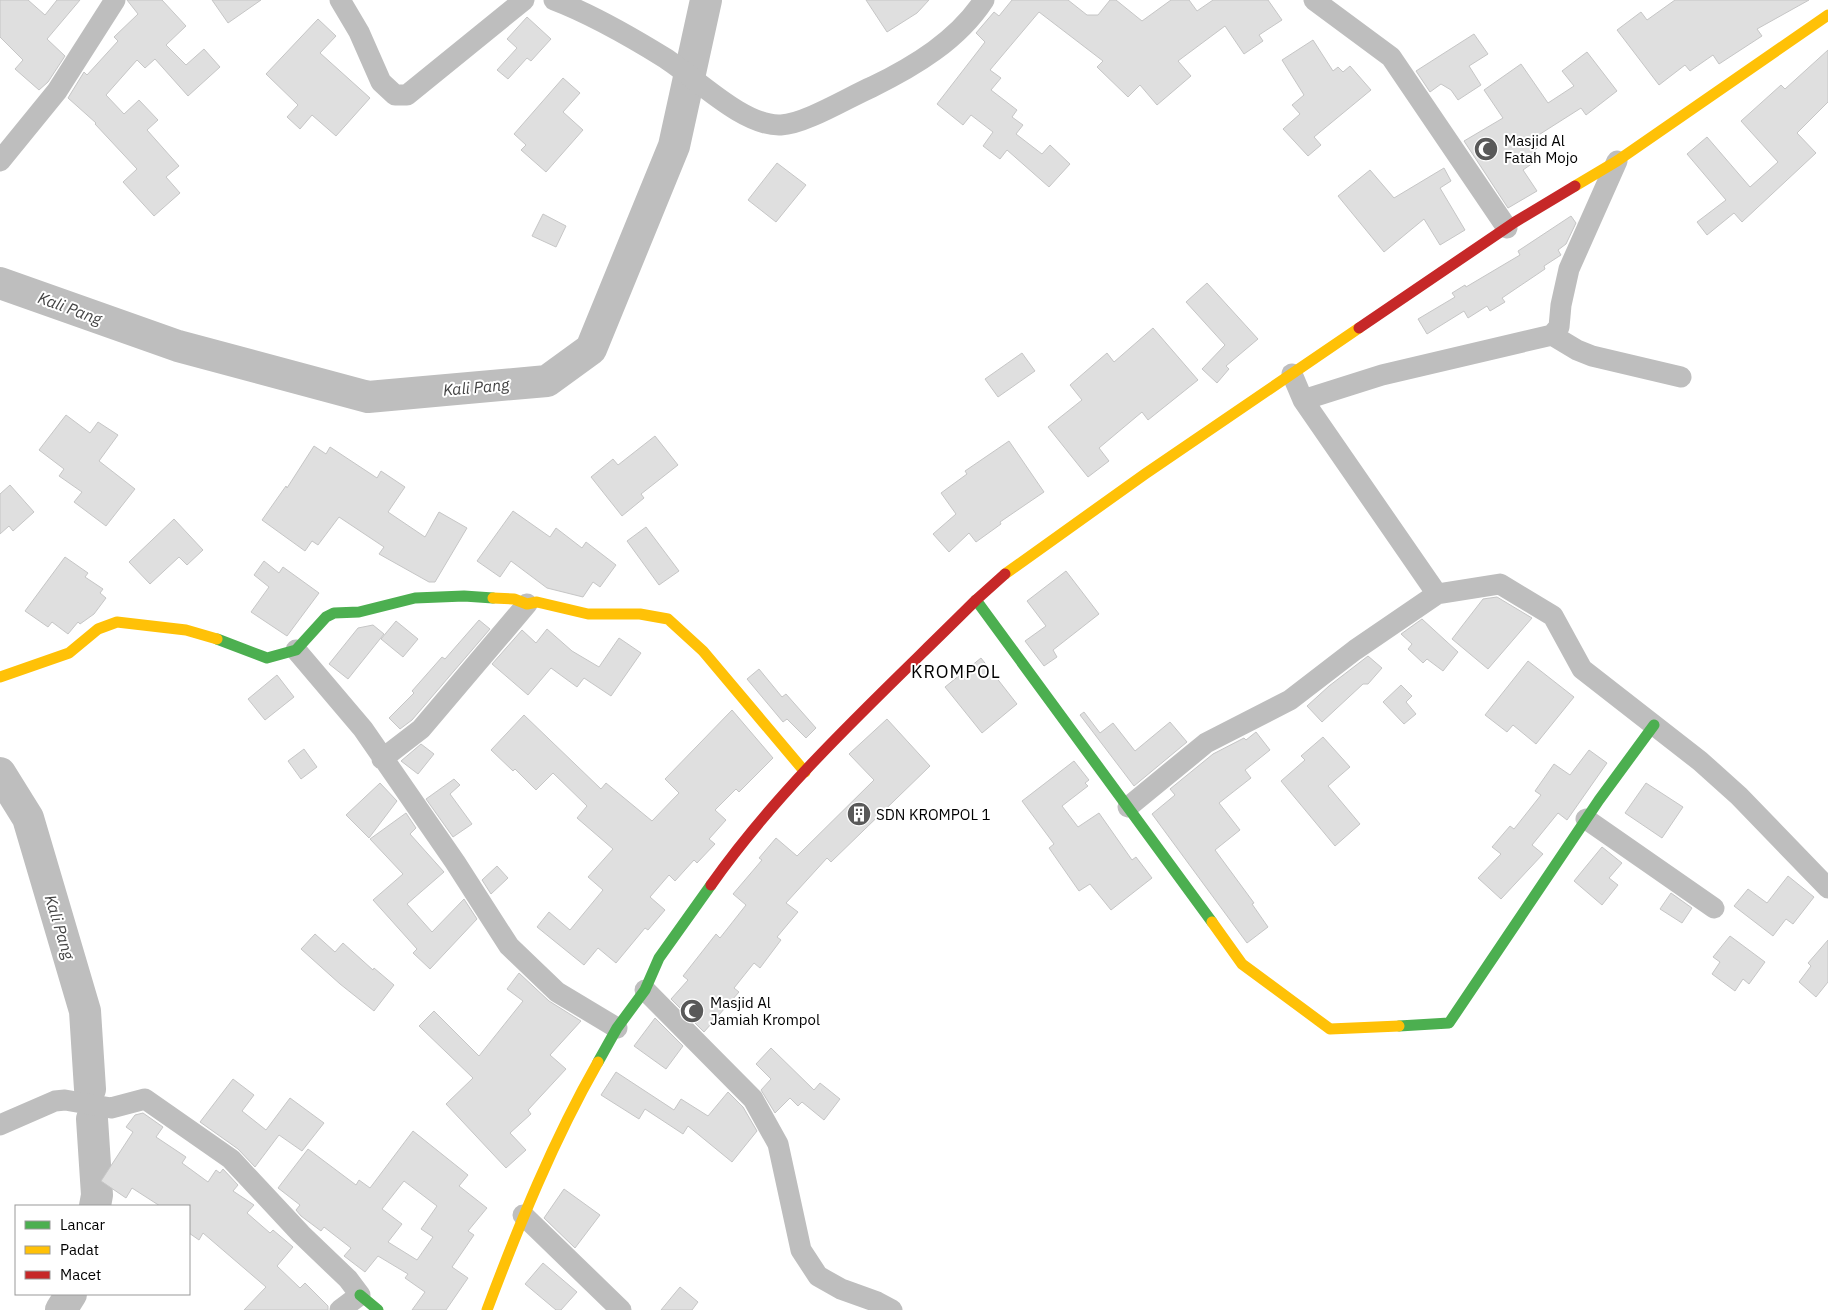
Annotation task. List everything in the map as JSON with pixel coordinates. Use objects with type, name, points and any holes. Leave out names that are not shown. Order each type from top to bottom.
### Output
[{"type":"street","points":[[0,161],[57,92],[115,0]]},
{"type":"street","points":[[340,0],[358,32],[381,82],[395,95],[402,96],[407,95],[524,0]]},
{"type":"street","points":[[554,0],[571,6],[665,58],[754,118],[771,126],[795,123],[883,81],[946,44],[977,12],[984,0]]},
{"type":"street","points":[[1314,0],[1391,57],[1507,228]]},
{"type":"street","points":[[487,1310],[523,1215],[568,1114],[617,1028],[644,990],[659,958],[730,856],[806,772],[976,600],[1016,564],[1292,374],[1507,228],[1617,160],[1828,14]]},
{"type":"street","points":[[1303,400],[1382,375],[1552,336],[1559,327],[1561,305],[1570,268],[1617,160]]},
{"type":"street","points":[[1552,336],[1592,356],[1682,377]]},
{"type":"street","points":[[1292,374],[1303,400],[1436,594]]},
{"type":"street","points":[[1128,807],[1206,743],[1290,700],[1355,650],[1436,594],[1500,584],[1553,616],[1582,669],[1700,761],[1740,796],[1828,888]]},
{"type":"street","points":[[0,677],[69,653],[98,629],[117,622],[186,630],[238,646],[267,658],[296,650],[326,617],[334,613],[359,612],[415,598],[464,596],[514,599],[527,604],[537,602],[588,614],[640,614],[668,619],[703,651],[806,772]]},
{"type":"street","points":[[976,600],[1242,964],[1330,1029],[1450,1023],[1586,819],[1654,725]]},
{"type":"street","points":[[382,759],[421,730],[527,604]]},
{"type":"street","points":[[296,650],[316,671],[363,729],[455,862],[509,946],[557,992],[617,1028]]},
{"type":"street","points":[[1586,819],[1714,908]]},
{"type":"street","points":[[644,990],[753,1099],[778,1144],[801,1250],[818,1276],[841,1289],[877,1302],[892,1310]]},
{"type":"street","points":[[0,1125],[55,1100],[111,1108],[145,1100],[231,1159],[301,1234],[348,1279],[360,1295],[378,1310]]},
{"type":"street","points":[[523,1215],[621,1310]]},
{"type":"street","points":[[340,1310],[360,1295]]},
{"type":"building","points":[[0,0],[28,0],[45,15],[57,0],[80,0],[47,39],[65,56],[48,82],[39,90],[15,69],[23,60],[0,37]]},
{"type":"building","points":[[127,0],[162,0],[186,26],[166,45],[186,65],[204,49],[220,67],[188,96],[155,59],[145,68],[137,60],[106,95],[124,114],[139,100],[158,120],[147,130],[179,166],[166,177],[180,193],[154,216],[123,182],[137,169],[96,123],[68,98],[84,72],[87,75],[118,41],[114,37],[138,14]]},
{"type":"building","points":[[212,0],[261,0],[228,23]]},
{"type":"building","points":[[866,0],[929,0],[917,13],[887,32]]},
{"type":"building","points":[[1012,0],[1068,0],[1087,15],[1098,15],[1110,0],[1116,0],[1142,21],[1171,0],[1189,0],[1197,11],[1213,0],[1268,0],[1282,20],[1259,35],[1263,41],[1244,54],[1225,26],[1178,61],[1191,76],[1157,105],[1140,85],[1128,97],[1097,67],[1103,61],[1039,12],[990,70],[1001,78],[991,90],[1017,110],[1012,117],[1023,125],[1016,134],[1042,154],[1050,145],[1070,164],[1049,187],[1007,150],[1000,159],[983,146],[993,132],[971,115],[963,125],[937,104],[985,42],[976,33],[994,12],[999,16]]},
{"type":"building","points":[[1675,0],[1809,0],[1757,29],[1762,36],[1719,64],[1713,55],[1690,71],[1685,65],[1659,85],[1617,30],[1641,12],[1647,20]]},
{"type":"building","points":[[527,17],[551,39],[531,61],[527,58],[508,79],[497,70],[517,48],[507,39]]},
{"type":"building","points":[[318,19],[336,36],[320,53],[370,98],[336,136],[312,115],[300,129],[287,117],[298,105],[266,74]]},
{"type":"building","points":[[1474,34],[1488,54],[1469,66],[1481,85],[1458,100],[1451,90],[1441,84],[1430,92],[1416,71]]},
{"type":"building","points":[[1313,40],[1333,71],[1338,67],[1343,72],[1350,66],[1371,90],[1314,137],[1321,145],[1308,156],[1283,129],[1300,114],[1292,105],[1304,95],[1282,60]]},
{"type":"building","points":[[1828,50],[1828,102],[1797,133],[1816,153],[1742,222],[1734,213],[1707,235],[1697,222],[1726,200],[1687,154],[1707,137],[1750,187],[1778,162],[1741,121],[1781,85],[1785,89]]},
{"type":"building","points":[[1587,52],[1617,91],[1586,115],[1581,108],[1537,136],[1543,144],[1534,150],[1540,158],[1523,170],[1537,191],[1508,208],[1464,141],[1503,118],[1484,90],[1521,64],[1548,103],[1574,86],[1562,71]]},
{"type":"building","points":[[563,78],[580,93],[563,112],[583,130],[546,172],[521,150],[526,145],[514,134]]},
{"type":"building","points":[[777,163],[806,185],[776,222],[748,200]]},
{"type":"building","points":[[1444,168],[1451,181],[1440,188],[1465,230],[1440,245],[1424,219],[1384,252],[1338,196],[1370,170],[1394,198]]},
{"type":"building","points":[[543,214],[566,226],[556,247],[532,236]]},
{"type":"building","points":[[1571,216],[1576,223],[1566,244],[1558,250],[1561,255],[1544,266],[1545,269],[1502,298],[1505,302],[1490,311],[1487,306],[1468,318],[1464,311],[1427,334],[1418,319],[1455,297],[1452,293],[1465,285],[1466,287],[1520,255],[1518,251]]},
{"type":"building","points":[[1207,283],[1258,339],[1226,366],[1229,369],[1217,383],[1202,369],[1225,345],[1186,302]]},
{"type":"building","points":[[1153,328],[1198,380],[1148,420],[1142,412],[1099,448],[1109,461],[1088,477],[1048,427],[1082,400],[1070,385],[1107,353],[1114,362]]},
{"type":"building","points":[[1022,353],[1035,371],[998,397],[985,379]]},
{"type":"building","points":[[66,415],[90,433],[98,422],[118,435],[99,461],[135,489],[106,526],[74,502],[82,492],[59,476],[64,469],[39,450]]},
{"type":"building","points":[[655,436],[678,465],[641,494],[644,498],[622,516],[591,477],[613,459],[618,465]]},
{"type":"building","points":[[1009,441],[1044,492],[1000,522],[1001,524],[976,542],[969,533],[949,552],[933,534],[956,514],[941,493],[967,474],[965,471]]},
{"type":"building","points":[[314,446],[326,454],[330,447],[377,478],[381,471],[405,487],[388,512],[425,537],[439,512],[467,528],[435,582],[429,582],[379,554],[384,547],[339,517],[318,545],[312,541],[305,551],[262,520],[286,486],[287,488]]},
{"type":"building","points":[[10,485],[34,512],[13,531],[9,526],[0,534],[0,494]]},
{"type":"building","points":[[513,511],[550,537],[556,528],[582,548],[586,542],[616,565],[600,587],[593,582],[583,597],[547,588],[511,561],[500,577],[477,561]]},
{"type":"building","points":[[174,519],[203,550],[187,565],[179,557],[150,584],[129,562]]},
{"type":"building","points":[[646,527],[679,571],[659,585],[627,541]]},
{"type":"building","points":[[65,557],[88,573],[85,577],[103,589],[100,593],[106,598],[94,614],[80,624],[78,622],[68,634],[52,622],[48,627],[25,611]]},
{"type":"building","points":[[264,561],[279,573],[283,567],[319,593],[287,636],[251,612],[269,587],[254,575]]},
{"type":"building","points":[[1066,571],[1099,614],[1053,650],[1057,657],[1044,666],[1025,641],[1046,626],[1027,601]]},
{"type":"building","points":[[1497,597],[1532,618],[1488,669],[1452,639],[1483,599]]},
{"type":"building","points":[[1422,619],[1458,652],[1443,671],[1427,659],[1423,663],[1408,649],[1412,644],[1401,634]]},
{"type":"building","points":[[479,620],[490,629],[412,720],[400,729],[389,718],[414,693],[412,691],[442,657],[445,659]]},
{"type":"building","points":[[396,621],[418,639],[403,657],[381,639]]},
{"type":"building","points":[[373,625],[384,634],[348,679],[329,664],[358,628]]},
{"type":"building","points":[[547,629],[572,651],[599,667],[619,638],[641,653],[611,696],[584,678],[577,687],[551,668],[528,695],[492,664],[522,630],[536,643]]},
{"type":"building","points":[[1368,656],[1382,668],[1368,684],[1363,684],[1322,722],[1307,706],[1329,686]]},
{"type":"building","points":[[981,658],[1017,704],[982,733],[945,687]]},
{"type":"building","points":[[1528,661],[1574,697],[1536,744],[1513,725],[1507,732],[1485,715]]},
{"type":"building","points":[[759,669],[782,697],[786,694],[816,728],[806,738],[787,719],[783,722],[747,679]]},
{"type":"building","points":[[277,675],[294,697],[265,720],[248,699]]},
{"type":"building","points":[[1401,685],[1412,696],[1406,702],[1416,714],[1404,724],[1383,702]]},
{"type":"building","points":[[732,710],[773,758],[739,792],[736,789],[715,810],[726,820],[709,839],[715,844],[697,863],[694,860],[675,881],[669,875],[650,897],[665,910],[648,930],[645,928],[616,963],[598,948],[584,965],[537,927],[549,912],[570,930],[603,890],[588,877],[613,849],[577,818],[587,806],[553,773],[536,790],[515,769],[513,771],[491,750],[524,715],[601,789],[606,783],[652,821],[679,793],[665,779]]},
{"type":"building","points":[[1084,712],[1100,733],[1113,723],[1135,751],[1170,722],[1187,742],[1134,786],[1080,715]]},
{"type":"building","points":[[887,719],[930,766],[831,862],[827,858],[786,903],[798,912],[777,937],[781,940],[760,968],[754,963],[734,988],[739,992],[704,1032],[671,999],[688,980],[683,976],[716,934],[720,938],[746,905],[733,894],[762,860],[759,858],[776,838],[797,856],[874,780],[849,754]]},
{"type":"building","points":[[1256,732],[1270,750],[1245,770],[1251,778],[1219,803],[1240,830],[1215,850],[1254,903],[1252,904],[1268,927],[1247,943],[1152,814],[1175,795],[1170,789],[1213,754],[1244,738],[1246,740]]},
{"type":"building","points":[[1323,737],[1350,767],[1328,786],[1360,824],[1335,846],[1281,781],[1305,760],[1301,756]]},
{"type":"building","points":[[421,744],[434,754],[418,774],[401,761]]},
{"type":"building","points":[[304,749],[317,767],[301,779],[288,761]]},
{"type":"building","points":[[1589,750],[1607,763],[1567,820],[1558,813],[1532,845],[1543,854],[1501,899],[1478,878],[1501,854],[1492,847],[1510,826],[1514,829],[1541,795],[1535,791],[1554,764],[1570,775]]},
{"type":"building","points":[[1074,761],[1089,780],[1085,783],[1088,786],[1062,806],[1078,827],[1099,813],[1132,860],[1136,857],[1152,878],[1111,910],[1090,884],[1079,891],[1049,848],[1054,844],[1022,801]]},
{"type":"building","points":[[454,779],[460,785],[450,794],[472,824],[453,837],[426,799]]},
{"type":"building","points":[[380,783],[397,801],[369,838],[346,815]]},
{"type":"building","points":[[1646,783],[1683,807],[1662,838],[1625,813]]},
{"type":"building","points":[[406,813],[416,828],[410,834],[444,872],[407,904],[432,932],[464,899],[477,919],[430,969],[413,953],[417,949],[373,900],[403,874],[370,839]]},
{"type":"building","points":[[1602,847],[1622,863],[1609,878],[1618,885],[1602,905],[1574,881]]},
{"type":"building","points":[[497,866],[508,878],[491,894],[482,880]]},
{"type":"building","points":[[1788,876],[1814,897],[1793,924],[1786,919],[1773,936],[1734,906],[1748,889],[1767,903]]},
{"type":"building","points":[[1671,893],[1692,908],[1682,923],[1660,909]]},
{"type":"building","points":[[315,934],[335,952],[343,943],[373,970],[374,968],[394,985],[374,1011],[301,949]]},
{"type":"building","points":[[1730,936],[1765,962],[1749,984],[1743,979],[1735,991],[1712,974],[1720,962],[1713,957]]},
{"type":"building","points":[[1828,940],[1828,982],[1816,997],[1799,982],[1811,966],[1808,963]]},
{"type":"building","points":[[519,973],[549,1001],[581,1021],[550,1055],[566,1069],[528,1110],[531,1114],[510,1133],[526,1150],[506,1168],[446,1104],[473,1078],[419,1026],[434,1011],[479,1056],[523,1001],[507,989]]},
{"type":"building","points":[[655,1018],[683,1046],[666,1069],[634,1046]]},
{"type":"building","points":[[771,1048],[814,1090],[820,1083],[840,1099],[824,1120],[802,1102],[798,1106],[790,1098],[775,1113],[761,1090],[771,1079],[756,1064]]},
{"type":"building","points":[[616,1072],[674,1110],[681,1099],[708,1116],[728,1092],[743,1107],[757,1131],[732,1162],[688,1126],[683,1134],[645,1109],[639,1119],[601,1095]]},
{"type":"building","points":[[233,1079],[254,1095],[242,1111],[266,1130],[290,1098],[324,1123],[302,1151],[279,1135],[255,1167],[238,1149],[200,1122]]},
{"type":"building","points":[[143,1113],[163,1127],[156,1137],[186,1157],[182,1163],[208,1182],[216,1170],[220,1173],[223,1169],[238,1185],[233,1191],[254,1205],[247,1213],[270,1233],[273,1230],[293,1247],[277,1266],[300,1288],[305,1283],[328,1306],[328,1310],[244,1310],[266,1287],[203,1233],[199,1240],[190,1234],[190,1205],[158,1205],[132,1188],[126,1198],[101,1181],[133,1132],[126,1127],[135,1115]]},
{"type":"building","points":[[413,1131],[468,1175],[459,1186],[487,1208],[468,1231],[474,1235],[452,1267],[468,1278],[446,1310],[412,1310],[425,1292],[405,1278],[408,1274],[378,1256],[365,1272],[344,1256],[351,1248],[324,1227],[321,1231],[301,1216],[296,1210],[300,1205],[278,1188],[308,1149],[356,1185],[359,1180],[370,1188]],"holes":[[[404,1181],[437,1206],[421,1229],[433,1237],[417,1260],[388,1242],[402,1224],[382,1209]]]},
{"type":"building","points":[[564,1189],[600,1215],[575,1248],[544,1218]]},
{"type":"building","points":[[543,1263],[577,1292],[561,1310],[556,1310],[525,1284]]},
{"type":"building","points":[[680,1287],[698,1302],[692,1310],[661,1310]]},
{"type":"waterway","name":"Kali Pang","points":[[0,283],[178,346],[368,397],[547,381],[591,349],[674,146],[706,0]]},
{"type":"waterway","name":"Kali Pang","points":[[0,773],[28,818],[85,1011],[90,1089]]},
{"type":"waterway","name":"Kali Pang","points":[[92,1119],[97,1195],[95,1205]]},
{"type":"waterway","name":"Kali Pang","points":[[61,1310],[70,1295]]},
{"type":"traffic: fast","points":[[217,639],[267,658],[296,650],[326,617],[334,613],[359,612],[415,598],[464,596],[493,598]]},
{"type":"traffic: fast","points":[[976,600],[1212,922]]},
{"type":"traffic: fast","points":[[1399,1026],[1449,1023],[1599,800],[1654,725]]},
{"type":"traffic: fast","points":[[598,1062],[617,1028],[645,990],[659,958],[711,885]]},
{"type":"traffic: fast","points":[[360,1295],[378,1310]]},
{"type":"traffic: slow","points":[[1575,186],[1617,161],[1828,15]]},
{"type":"traffic: slow","points":[[1005,574],[1145,474],[1359,328]]},
{"type":"traffic: slow","points":[[493,598],[514,599],[527,604],[537,602],[588,614],[640,614],[668,619],[703,651],[805,772]]},
{"type":"traffic: slow","points":[[0,677],[69,653],[98,629],[117,622],[186,630],[217,639]]},
{"type":"traffic: slow","points":[[1212,922],[1242,964],[1330,1029],[1399,1026]]},
{"type":"traffic: slow","points":[[487,1310],[538,1184],[566,1122],[598,1062]]},
{"type":"traffic: jam","points":[[1359,328],[1515,222],[1575,186]]},
{"type":"traffic: jam","points":[[711,885],[771,809],[837,737],[976,600],[1005,574]]},
{"type":"place","name":"Masjid Al Fatah Mojo","points":[[1486,149]]},
{"type":"place","name":"SDN KROMPOL 1","points":[[859,814]]},
{"type":"place","name":"Masjid Al Jamiah Krompol","points":[[692,1011]]},
{"type":"district","name":"KROMPOL","points":[[956,671]]}]
